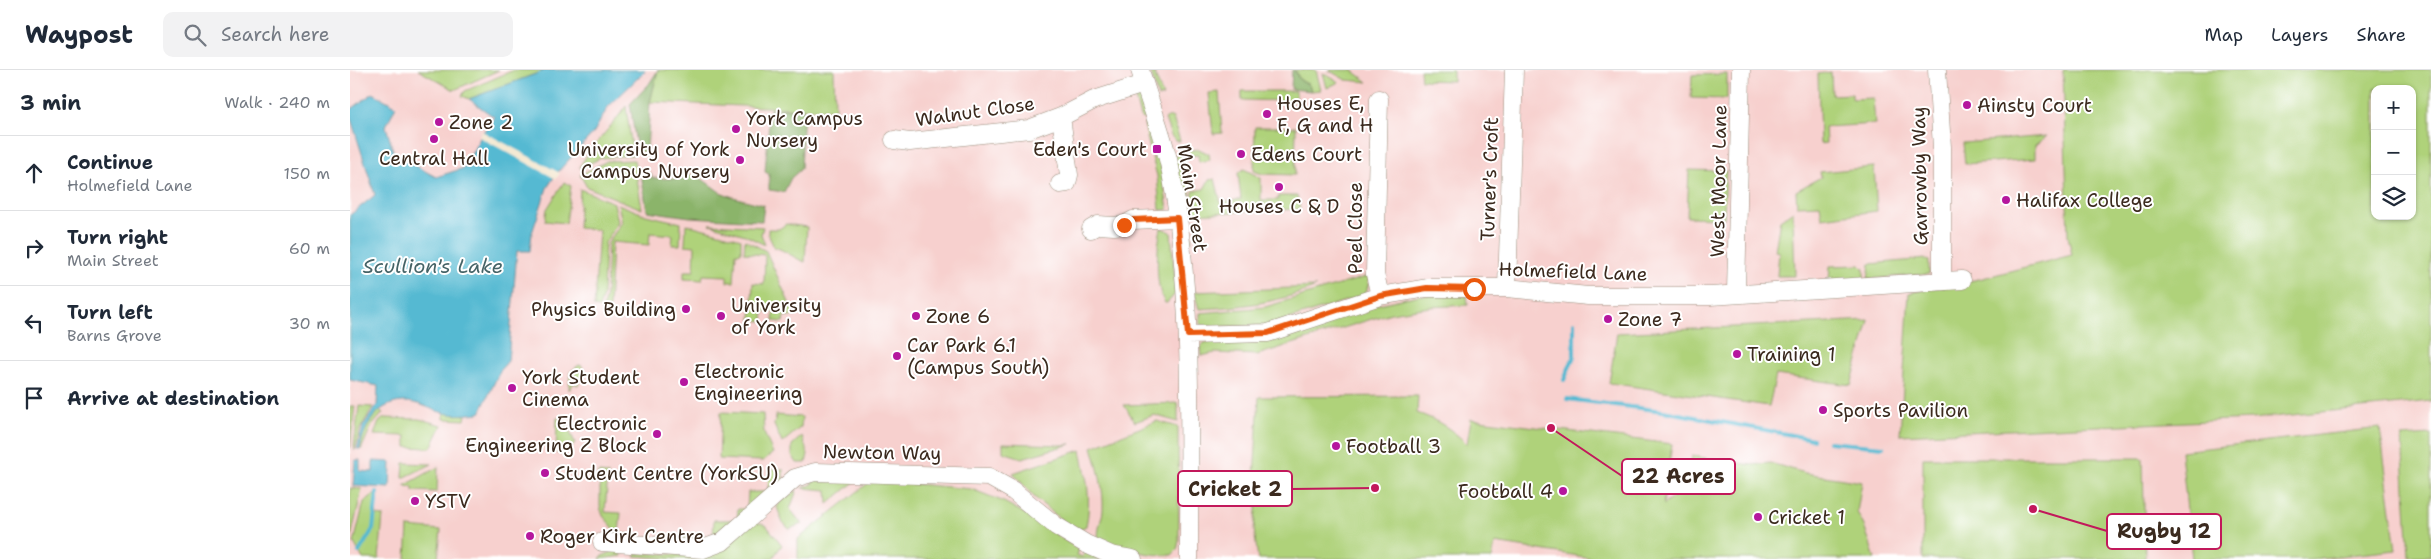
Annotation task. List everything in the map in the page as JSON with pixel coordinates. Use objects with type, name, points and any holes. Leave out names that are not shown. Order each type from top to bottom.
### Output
[{"type":"street","name":"Turner's Croft","points":[[1507,288],[1514,70]]},
{"type":"street","name":"West Moor Lane","points":[[1736,293],[1741,70]]},
{"type":"street","name":"Garrowby Way","points":[[1938,70],[1942,147],[1942,280]]},
{"type":"street","name":"Walnut Close","points":[[894,140],[910,142],[1029,128],[1061,117],[1142,77]]},
{"type":"street","name":"Main Street","points":[[1142,77],[1166,150],[1177,218],[1188,335],[1189,559]]},
{"type":"street","name":"Peel Close","points":[[1379,99],[1375,274],[1380,296]]},
{"type":"street","points":[[1060,184],[1067,183],[1069,175],[1061,117]]},
{"type":"street","points":[[1091,229],[1098,224],[1114,226],[1124,225],[1133,220],[1177,218]]},
{"type":"street","name":"Holmefield Lane","points":[[1188,335],[1268,333],[1380,296],[1427,288],[1507,288],[1588,296],[1710,296],[1962,280]]},
{"type":"street","name":"Newton Way","points":[[602,542],[703,549],[722,542],[795,478],[815,472],[951,474],[989,477],[1012,490],[1056,526],[1086,544],[1111,556],[1133,559]]},
{"type":"shaded area","name":"University of York","points":[[350,70],[2063,70],[2068,236],[2072,255],[1979,279],[1909,293],[1900,434],[2252,419],[2431,401],[2431,559],[350,559]]},
{"type":"green space","points":[[418,70],[499,70],[454,90]]},
{"type":"green space","points":[[514,70],[546,70],[469,99],[462,96],[465,91]]},
{"type":"green space","points":[[658,70],[834,70],[835,110],[650,102]]},
{"type":"green space","points":[[658,70],[650,102],[647,151],[637,152],[630,104],[649,84]]},
{"type":"green space","points":[[1150,70],[1153,70],[1163,96],[1158,97]]},
{"type":"green space","points":[[1292,70],[1294,70],[1300,80],[1309,85],[1311,91],[1291,89]]},
{"type":"green space","points":[[1295,70],[1316,70],[1321,90],[1311,91],[1309,85],[1300,80]]},
{"type":"green space","points":[[1328,70],[1352,70],[1368,82],[1346,80]]},
{"type":"green space","points":[[1420,70],[1453,70],[1453,81],[1421,80]]},
{"type":"green space","points":[[2063,70],[2431,70],[2431,401],[2252,419],[1900,435],[1909,293],[1979,279],[2072,255],[2068,236]]},
{"type":"green space","points":[[1831,72],[1832,95],[1852,94],[1852,99],[1873,98],[1875,124],[1825,127],[1826,143],[1820,144],[1818,74]]},
{"type":"green space","points":[[1323,73],[1339,82],[1327,88]]},
{"type":"green space","points":[[1727,74],[1727,99],[1691,98],[1692,75]]},
{"type":"green space","points":[[1242,91],[1296,91],[1296,101],[1242,100]]},
{"type":"green space","points":[[1219,92],[1222,133],[1213,134],[1209,93]]},
{"type":"green space","points":[[1134,94],[1140,96],[1149,118],[1143,119],[1140,117]]},
{"type":"green space","points":[[626,106],[633,155],[601,158],[580,168],[586,157]]},
{"type":"green space","points":[[770,109],[804,109],[801,169],[791,178],[784,192],[769,190],[769,174],[765,172]]},
{"type":"green space","points":[[1173,118],[1180,141],[1176,141],[1171,136],[1165,119]]},
{"type":"green space","points":[[1150,122],[1157,148],[1152,151],[1150,150],[1144,124]]},
{"type":"green space","points":[[1255,127],[1296,127],[1295,175],[1262,174],[1254,171]]},
{"type":"green space","points":[[2047,136],[2035,145],[2035,159],[1965,164],[1963,143]]},
{"type":"green space","points":[[1199,149],[1209,154],[1210,160],[1199,162],[1198,155],[1188,156],[1186,151]]},
{"type":"green space","points":[[1183,152],[1190,193],[1191,242],[1188,242],[1175,157]]},
{"type":"green space","points":[[1152,157],[1160,159],[1168,210],[1160,210],[1157,176]]},
{"type":"green space","points":[[634,160],[642,209],[587,187],[580,175],[607,161]]},
{"type":"green space","points":[[1874,167],[1877,211],[1822,218],[1820,205],[1797,206],[1796,191],[1821,177],[1820,172]]},
{"type":"green space","points":[[1244,169],[1261,178],[1261,200],[1278,200],[1278,196],[1297,196],[1300,209],[1192,214],[1193,191],[1204,189],[1209,180],[1215,179],[1221,203],[1241,199],[1238,173]]},
{"type":"green space","points":[[1689,170],[1726,171],[1724,218],[1687,217]]},
{"type":"green space","points":[[651,173],[652,178],[684,179],[684,174],[698,176],[720,192],[764,205],[762,221],[690,217],[647,211],[641,174]]},
{"type":"green space","points":[[564,182],[571,186],[566,223],[545,221],[547,209]]},
{"type":"green space","points":[[580,189],[614,203],[618,222],[605,243],[603,295],[599,308],[594,307],[599,230],[578,228]]},
{"type":"green space","points":[[618,204],[646,215],[681,223],[680,245],[672,245],[673,235],[650,233],[649,245],[612,242],[609,308],[603,308],[606,295],[608,243],[622,222]]},
{"type":"green space","points":[[1793,211],[1795,276],[1777,276],[1779,252],[1775,251],[1780,220]]},
{"type":"green space","points":[[686,224],[741,239],[741,253],[736,253],[734,282],[727,282],[727,276],[703,275],[702,280],[684,279],[684,271],[694,271],[695,246],[685,245]]},
{"type":"green space","points":[[710,224],[763,227],[761,234],[765,245],[745,235]]},
{"type":"green space","points":[[786,224],[807,227],[805,262],[774,247],[768,234],[768,229],[779,229]]},
{"type":"green space","points":[[1161,228],[1171,232],[1176,293],[1167,303],[1165,303],[1162,296],[1158,277],[1158,245]]},
{"type":"green space","points":[[745,240],[766,251],[795,316],[784,316],[783,322],[773,321],[774,311],[764,311],[763,321],[751,320],[753,283],[764,284],[765,255],[744,253]]},
{"type":"green space","points":[[1926,259],[1929,261],[1929,274],[1868,279],[1870,264]]},
{"type":"green space","points":[[1860,265],[1864,269],[1864,279],[1829,281],[1830,266]]},
{"type":"green space","points":[[1369,276],[1368,286],[1364,295],[1267,326],[1204,326],[1200,324],[1200,313],[1265,307]]},
{"type":"green space","points":[[1316,287],[1287,297],[1258,303],[1199,309],[1194,292]]},
{"type":"green space","points":[[1419,295],[1467,296],[1468,305],[1430,307],[1391,313],[1257,355],[1215,353],[1201,356],[1200,347],[1204,343]]},
{"type":"green space","name":"Training 1","points":[[1869,320],[1851,385],[1776,375],[1769,406],[1609,383],[1617,333]]},
{"type":"green space","points":[[579,365],[582,366],[585,373],[578,385],[574,383],[569,390],[570,372]]},
{"type":"green space","points":[[1418,396],[1417,413],[1431,418],[1444,426],[1467,444],[1471,419],[1672,444],[1663,505],[1686,487],[1692,456],[1752,465],[1770,463],[1805,473],[1862,482],[1857,512],[1865,528],[1875,559],[1598,559],[1495,543],[1492,559],[1258,559],[1254,529],[1258,495],[1253,495],[1259,397]]},
{"type":"green space","points":[[1178,403],[1178,422],[1154,415],[1135,422],[1124,405]]},
{"type":"green space","points":[[350,406],[355,406],[350,448]]},
{"type":"green space","points":[[359,406],[373,407],[360,429],[355,450],[354,445]]},
{"type":"green space","points":[[380,410],[383,413],[371,427],[361,450],[366,428]]},
{"type":"green space","points":[[721,412],[763,414],[764,433],[773,453],[763,461],[719,459]]},
{"type":"green space","points":[[444,413],[466,415],[465,420],[444,419]]},
{"type":"green space","points":[[776,415],[802,417],[801,427],[782,443],[774,425]]},
{"type":"green space","points":[[384,418],[419,419],[442,425],[431,448],[406,447],[406,436],[374,435],[379,422]]},
{"type":"green space","points":[[557,418],[564,418],[575,443],[571,448],[562,453],[556,453]]},
{"type":"green space","points":[[1157,421],[1178,427],[1179,541],[1177,550],[1172,555],[1144,553],[1126,549],[1099,541],[1098,537],[1103,510],[1103,494],[1092,447]]},
{"type":"green space","points":[[2380,428],[2396,550],[2312,559],[2192,559],[2181,451]]},
{"type":"green space","points":[[2431,435],[2431,556],[2409,556],[2402,437]]},
{"type":"green space","points":[[802,436],[808,454],[806,463],[797,463],[792,455],[792,445]]},
{"type":"green space","points":[[1003,443],[1071,444],[1022,458],[1003,452]]},
{"type":"green space","points":[[1081,450],[1088,488],[1088,516],[1086,526],[1078,530],[1064,522],[1034,497],[1013,473]]},
{"type":"green space","points":[[1923,458],[2143,458],[2145,559],[1923,559]]},
{"type":"green space","points":[[404,463],[432,464],[403,478]]},
{"type":"green space","points":[[438,467],[437,492],[413,491],[413,487],[404,486]]},
{"type":"green space","points":[[769,469],[783,469],[783,481],[721,535],[708,542],[688,543],[684,540],[683,536],[713,537],[714,520],[737,520],[738,509],[747,509],[748,492],[768,492]]},
{"type":"green space","points":[[598,473],[608,474],[605,512],[621,513],[619,533],[635,534],[635,540],[616,535],[617,532],[603,516],[600,507],[600,485],[597,483]]},
{"type":"green space","points":[[858,479],[828,504],[827,490],[803,488],[813,484],[812,480]]},
{"type":"green space","points":[[872,480],[971,489],[1002,501],[1031,517],[1079,550],[1077,555],[1083,557],[1085,552],[1100,559],[798,559],[798,539]]},
{"type":"green space","points":[[350,488],[362,489],[351,538],[350,537]]},
{"type":"green space","points":[[797,490],[790,509],[802,524],[789,529],[782,521],[777,507],[780,502]]},
{"type":"green space","points":[[377,492],[376,515],[383,516],[379,559],[363,559],[354,543],[364,502]]},
{"type":"green space","points":[[756,522],[766,525],[782,545],[772,559],[677,559],[635,556],[637,553],[699,555]]},
{"type":"green space","points":[[408,527],[441,530],[438,558],[440,559],[406,559]]},
{"type":"green space","points":[[619,549],[622,556],[600,559],[602,556]]},
{"type":"water","name":"Scullion's Lake","points":[[546,70],[646,70],[608,107],[594,132],[556,174],[547,188],[532,233],[530,251],[517,251],[508,361],[501,369],[480,413],[449,414],[409,402],[394,403],[379,411],[373,417],[365,432],[360,449],[357,449],[363,426],[377,405],[378,386],[350,380],[350,215],[375,195],[350,116],[350,110],[373,93],[396,106],[386,126],[394,154],[436,177],[464,168],[482,134],[494,117],[469,99]]},
{"type":"water","points":[[355,460],[360,460],[360,471],[373,472],[373,461],[391,462],[390,488],[353,486]]},
{"type":"pier","points":[[482,131],[560,173],[556,179],[479,137]]},
{"type":"waterway","points":[[1564,380],[1574,356],[1574,323]]},
{"type":"waterway","points":[[1567,399],[1663,411],[1813,439]]},
{"type":"waterway","points":[[1829,442],[1883,447]]},
{"type":"waterway","points":[[359,552],[373,529],[377,492]]},
{"type":"place","name":"Ainsty Court","points":[[1967,105]]},
{"type":"place","name":"Houses E, F, G and H","points":[[1267,114]]},
{"type":"place","name":"Zone 2","points":[[439,122]]},
{"type":"place","name":"York Campus Nursery","points":[[736,129]]},
{"type":"place","name":"Central Hall","points":[[434,139]]},
{"type":"place","name":"Eden's Court","points":[[1157,149]]},
{"type":"place","name":"Edens Court","points":[[1241,154]]},
{"type":"place","name":"University of York Campus Nursery","points":[[740,160]]},
{"type":"place","name":"Houses C & D","points":[[1279,187]]},
{"type":"place","name":"Halifax College","points":[[2006,200]]},
{"type":"place","name":"Physics Building","points":[[686,309]]},
{"type":"place","name":"University of York","points":[[721,316]]},
{"type":"place","name":"Zone 6","points":[[916,316]]},
{"type":"place","name":"Zone 7","points":[[1608,319]]},
{"type":"place","name":"Training 1","points":[[1737,354]]},
{"type":"place","name":"Car Park 6.1 (Campus South)","points":[[897,356]]},
{"type":"place","name":"Electronic Engineering","points":[[684,382]]},
{"type":"place","name":"York Student Cinema","points":[[512,388]]},
{"type":"place","name":"Sports Pavilion","points":[[1823,410]]},
{"type":"place","name":"22 Acres","points":[[1551,428]]},
{"type":"place","name":"Electronic Engineering Z Block","points":[[657,434]]},
{"type":"place","name":"Football 3","points":[[1336,446]]},
{"type":"place","name":"Student Centre (YorkSU)","points":[[545,473]]},
{"type":"place","name":"Cricket 2","points":[[1375,488]]},
{"type":"place","name":"Football 4","points":[[1563,491]]},
{"type":"place","name":"YSTV","points":[[415,501]]},
{"type":"place","name":"Rugby 12","points":[[2033,509]]},
{"type":"place","name":"Cricket 1","points":[[1758,517]]},
{"type":"place","name":"Roger Kirk Centre","points":[[530,536]]},
{"type":"route","points":[[1124,225],[1133,220],[1177,218],[1188,335],[1268,333],[1380,296],[1427,288],[1474,289]]}]
